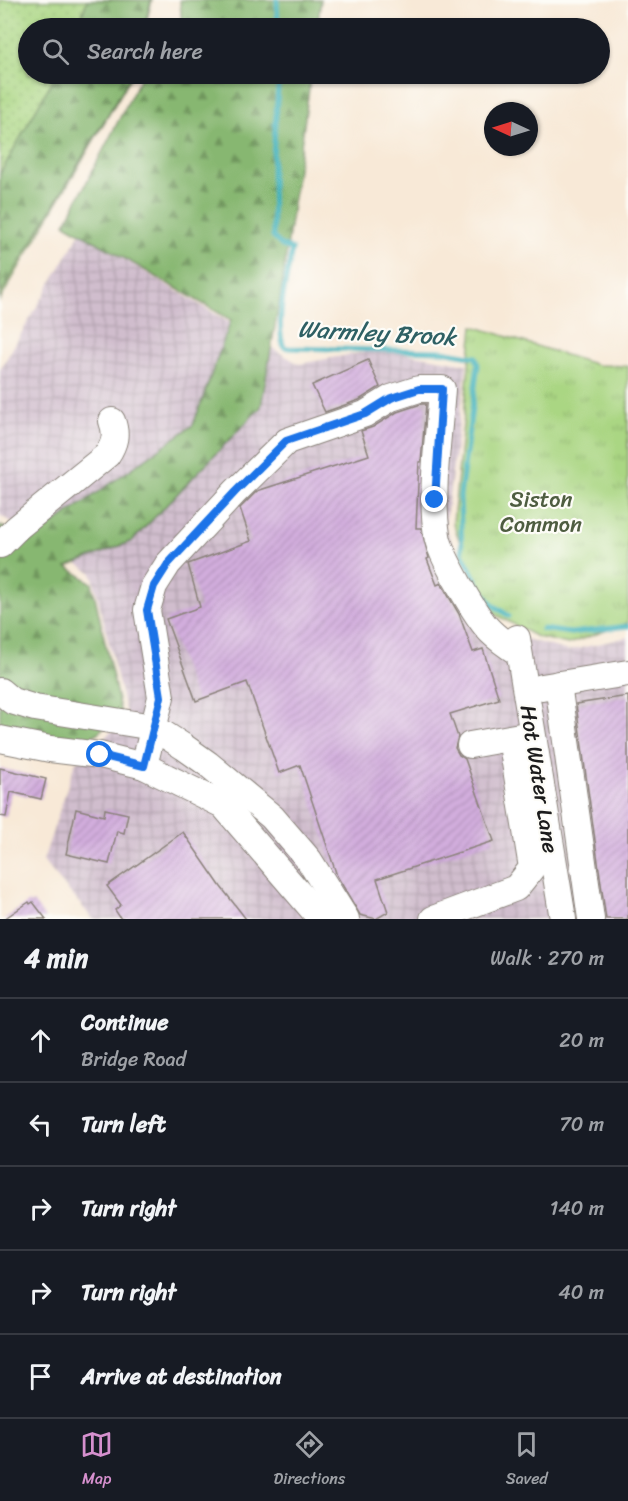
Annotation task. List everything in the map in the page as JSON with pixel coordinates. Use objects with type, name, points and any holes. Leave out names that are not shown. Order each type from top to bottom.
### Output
[{"type":"street","name":"Hot Water Lane","points":[[153,727],[161,697],[147,610],[154,586],[168,564],[286,441],[365,414],[391,398],[419,389],[442,389],[435,500],[437,538],[470,603],[488,629],[500,641],[518,645],[526,692],[522,736],[563,919]]},
{"type":"street","points":[[0,545],[17,528],[107,455],[114,443],[116,430],[112,421]]},
{"type":"street","points":[[526,692],[558,684],[628,673]]},
{"type":"street","points":[[558,684],[591,919]]},
{"type":"street","points":[[0,692],[12,701],[35,708],[153,727],[208,764],[272,817],[309,860],[346,919]]},
{"type":"street","points":[[144,766],[153,727]]},
{"type":"street","points":[[433,919],[516,888],[532,868],[522,736],[470,746]]},
{"type":"street","points":[[0,739],[50,749],[100,755],[144,766],[224,805],[321,919]]},
{"type":"shaded area","points":[[80,233],[299,364],[381,349],[467,364],[445,525],[479,609],[499,631],[568,651],[628,637],[628,919],[93,919],[43,861],[75,763],[127,718],[92,573],[0,515],[0,370]]},
{"type":"green space","points":[[0,0],[152,0],[148,18],[18,18],[18,84],[127,84],[0,300]]},
{"type":"green space","points":[[87,0],[151,0],[146,18],[81,18]]},
{"type":"green space","points":[[180,0],[321,0],[318,18],[181,18]]},
{"type":"green space","points":[[50,84],[126,84],[0,295],[0,174]]},
{"type":"green space","points":[[137,84],[310,84],[281,292],[261,407],[132,541],[67,567],[92,583],[121,714],[91,738],[38,737],[0,729],[0,525],[28,542],[193,425],[231,320],[65,224]]},
{"type":"green space","name":"Siston Common","points":[[473,326],[597,365],[628,366],[628,623],[568,644],[537,637],[496,615],[478,592],[453,523]]},
{"type":"building","points":[[368,360],[380,387],[359,400],[325,412],[312,385]]},
{"type":"building","points":[[426,404],[421,462],[419,462],[416,528],[421,528],[429,558],[427,559],[437,585],[441,583],[459,614],[473,652],[483,649],[499,699],[450,714],[458,737],[455,748],[465,759],[494,841],[377,879],[388,912],[376,919],[360,915],[337,876],[300,765],[279,773],[247,682],[196,701],[166,619],[200,607],[188,564],[251,541],[240,508],[257,491],[369,455],[361,431],[373,427],[397,412]]},
{"type":"building","points":[[628,696],[628,919],[606,919],[576,704]]},
{"type":"building","points":[[0,768],[46,779],[41,799],[11,792],[6,817],[0,816]]},
{"type":"building","points":[[76,809],[104,816],[105,809],[128,814],[124,833],[117,831],[109,864],[66,854]]},
{"type":"building","points":[[183,832],[246,919],[121,919],[115,910],[121,905],[107,886]]},
{"type":"building","points":[[29,902],[30,904],[33,902],[46,919],[4,919]]},
{"type":"waterway","name":"Warmley Brook","points":[[277,0],[278,18]]},
{"type":"waterway","name":"Warmley Brook","points":[[278,84],[272,170],[273,237],[282,246],[292,249],[281,312],[281,337],[284,347],[442,351],[476,357],[478,365],[460,496],[462,553],[480,588],[493,605],[509,616]]},
{"type":"waterway","name":"Warmley Brook","points":[[542,629],[571,633],[628,626]]},
{"type":"route","points":[[100,755],[144,766],[161,697],[147,619],[147,610],[154,586],[168,564],[286,441],[365,414],[391,398],[419,389],[442,389],[435,500]]}]
